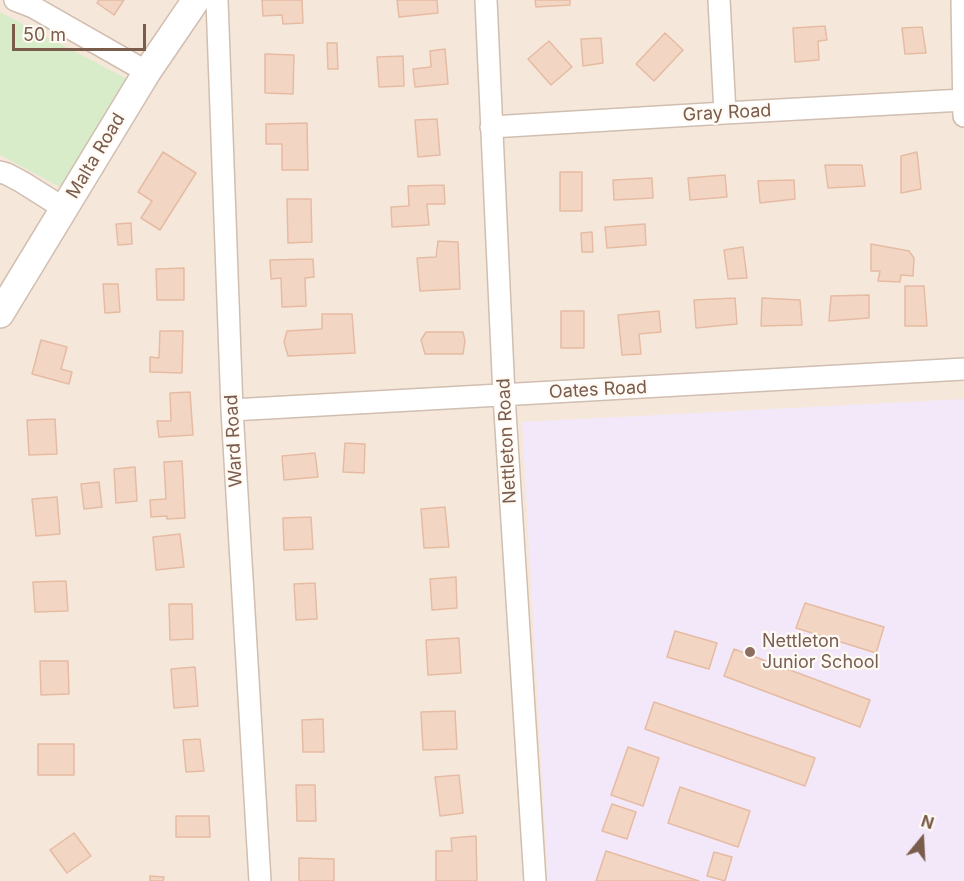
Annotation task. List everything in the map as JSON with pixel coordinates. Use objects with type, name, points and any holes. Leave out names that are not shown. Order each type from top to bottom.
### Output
[{"type":"street","points":[[15,0],[33,7],[147,72]]},
{"type":"street","name":"Malta Road","points":[[0,314],[147,72],[196,0]]},
{"type":"street","name":"Ward Road","points":[[217,0],[232,410],[260,881]]},
{"type":"street","name":"Nettleton Road","points":[[486,0],[504,396],[535,881]]},
{"type":"street","points":[[719,0],[724,113]]},
{"type":"street","points":[[962,0],[964,108]]},
{"type":"street","name":"Gray Road","points":[[490,127],[724,113],[964,108]]},
{"type":"street","points":[[0,172],[22,182],[64,209]]},
{"type":"street","name":"Oates Road","points":[[232,410],[964,369]]},
{"type":"shaded area","points":[[0,0],[964,0],[964,881],[0,881]]},
{"type":"shaded area","name":"Nettleton Junior School","points":[[964,399],[964,881],[548,881],[522,422]]},
{"type":"green space","points":[[0,13],[127,79],[60,187],[0,155]]},
{"type":"building","points":[[99,0],[124,0],[114,15],[97,3]]},
{"type":"building","points":[[262,0],[302,0],[303,23],[283,24],[282,15],[263,16]]},
{"type":"building","points":[[397,0],[437,0],[438,13],[399,17]]},
{"type":"building","points":[[535,0],[570,0],[570,5],[536,7]]},
{"type":"building","points":[[825,26],[827,40],[818,41],[819,60],[795,62],[793,28]]},
{"type":"building","points":[[922,27],[926,53],[905,54],[902,28]]},
{"type":"building","points":[[665,33],[683,50],[654,81],[636,64]]},
{"type":"building","points":[[601,38],[603,63],[583,66],[581,39]]},
{"type":"building","points":[[549,41],[572,67],[551,85],[528,59]]},
{"type":"building","points":[[327,43],[337,43],[338,69],[328,69]]},
{"type":"building","points":[[445,49],[448,84],[415,87],[413,69],[431,67],[430,51]]},
{"type":"building","points":[[265,54],[294,55],[293,94],[265,93]]},
{"type":"building","points":[[403,56],[404,86],[379,87],[377,57]]},
{"type":"building","points":[[437,119],[440,155],[418,157],[415,120]]},
{"type":"building","points":[[307,123],[308,170],[282,170],[282,144],[266,144],[266,124]]},
{"type":"building","points":[[163,152],[196,173],[160,230],[141,218],[152,201],[138,192]]},
{"type":"building","points":[[917,152],[921,189],[901,193],[901,156]]},
{"type":"building","points":[[825,165],[862,165],[865,186],[828,188]]},
{"type":"building","points":[[560,172],[582,172],[582,211],[560,211]]},
{"type":"building","points":[[725,175],[727,197],[690,200],[688,178]]},
{"type":"building","points":[[652,178],[653,198],[614,200],[613,180]]},
{"type":"building","points":[[794,180],[795,199],[760,203],[758,181]]},
{"type":"building","points":[[444,185],[445,204],[427,204],[429,225],[392,227],[391,207],[409,206],[408,186]]},
{"type":"building","points":[[287,199],[311,199],[312,242],[288,243]]},
{"type":"building","points":[[131,223],[132,244],[118,245],[116,224]]},
{"type":"building","points":[[645,224],[646,245],[607,248],[605,227]]},
{"type":"building","points":[[592,232],[593,252],[582,252],[581,233]]},
{"type":"building","points":[[438,241],[458,242],[460,289],[420,291],[417,258],[436,257]]},
{"type":"building","points":[[871,244],[909,251],[914,258],[913,276],[901,275],[900,282],[878,281],[880,271],[871,271]]},
{"type":"building","points":[[743,247],[747,278],[728,279],[724,250]]},
{"type":"building","points":[[313,259],[314,277],[305,278],[306,306],[282,307],[281,278],[271,279],[270,260]]},
{"type":"building","points":[[184,268],[184,300],[157,300],[156,269]]},
{"type":"building","points":[[103,284],[118,284],[120,312],[105,313]]},
{"type":"building","points":[[905,286],[924,286],[927,326],[905,326]]},
{"type":"building","points":[[869,295],[869,318],[829,321],[831,296]]},
{"type":"building","points":[[735,298],[737,324],[696,328],[694,300]]},
{"type":"building","points":[[762,298],[800,300],[802,325],[761,326]]},
{"type":"building","points":[[561,311],[584,311],[584,348],[561,348]]},
{"type":"building","points":[[659,311],[661,332],[639,334],[641,354],[622,355],[618,315]]},
{"type":"building","points":[[322,314],[352,314],[355,353],[288,356],[284,342],[287,331],[322,329]]},
{"type":"building","points":[[160,331],[183,331],[182,373],[150,372],[150,357],[159,358]]},
{"type":"building","points":[[426,332],[463,332],[465,341],[463,354],[425,354],[421,340]]},
{"type":"building","points":[[41,340],[67,347],[61,369],[72,372],[69,384],[32,374]]},
{"type":"building","points":[[190,392],[193,435],[159,437],[157,421],[171,421],[170,393]]},
{"type":"building","points":[[55,419],[57,454],[29,455],[27,420]]},
{"type":"building","points":[[345,443],[365,444],[364,473],[343,472]]},
{"type":"building","points":[[315,453],[318,477],[284,480],[282,456]]},
{"type":"building","points":[[182,461],[185,518],[151,517],[150,500],[166,499],[164,462]]},
{"type":"building","points":[[135,467],[137,501],[116,503],[114,469]]},
{"type":"building","points":[[99,482],[102,507],[84,509],[81,484]]},
{"type":"building","points":[[57,497],[60,534],[36,536],[32,499]]},
{"type":"building","points":[[445,507],[449,547],[424,548],[421,509]]},
{"type":"building","points":[[311,517],[313,549],[284,550],[283,518]]},
{"type":"building","points":[[180,534],[184,567],[156,570],[153,537]]},
{"type":"building","points":[[456,577],[457,608],[432,610],[430,579]]},
{"type":"building","points":[[66,581],[68,611],[35,612],[33,582]]},
{"type":"building","points":[[315,583],[317,619],[296,620],[294,584]]},
{"type":"building","points":[[805,603],[884,627],[876,653],[796,628]]},
{"type":"building","points":[[169,604],[192,604],[193,639],[170,640]]},
{"type":"building","points":[[675,631],[717,643],[709,669],[667,657]]},
{"type":"building","points":[[459,638],[461,673],[428,675],[426,640]]},
{"type":"building","points":[[734,649],[870,700],[860,727],[724,676]]},
{"type":"building","points":[[40,661],[68,661],[69,694],[41,695]]},
{"type":"building","points":[[195,667],[198,706],[174,708],[171,669]]},
{"type":"building","points":[[654,702],[815,758],[805,786],[645,729]]},
{"type":"building","points":[[455,711],[457,749],[423,750],[421,712]]},
{"type":"building","points":[[323,719],[324,752],[303,752],[302,720]]},
{"type":"building","points":[[200,739],[204,771],[186,772],[183,740]]},
{"type":"building","points":[[38,744],[74,744],[74,775],[38,775]]},
{"type":"building","points":[[628,747],[659,758],[643,806],[611,795]]},
{"type":"building","points":[[459,775],[463,813],[440,816],[435,777]]},
{"type":"building","points":[[296,785],[315,785],[316,821],[297,821]]},
{"type":"building","points":[[680,787],[750,811],[738,847],[668,823]]},
{"type":"building","points":[[612,804],[636,812],[627,839],[602,831]]},
{"type":"building","points":[[176,816],[209,816],[210,837],[176,837]]},
{"type":"building","points":[[74,833],[91,856],[67,873],[50,850]]},
{"type":"building","points":[[476,836],[477,881],[436,881],[436,851],[452,851],[451,838]]},
{"type":"building","points":[[606,851],[699,881],[596,881]]},
{"type":"building","points":[[714,852],[732,857],[725,881],[707,876]]},
{"type":"building","points":[[299,858],[334,859],[334,881],[299,881]]},
{"type":"building","points":[[150,876],[164,877],[163,881],[150,881]]},
{"type":"place","name":"Nettleton Junior School","points":[[750,652]]}]
